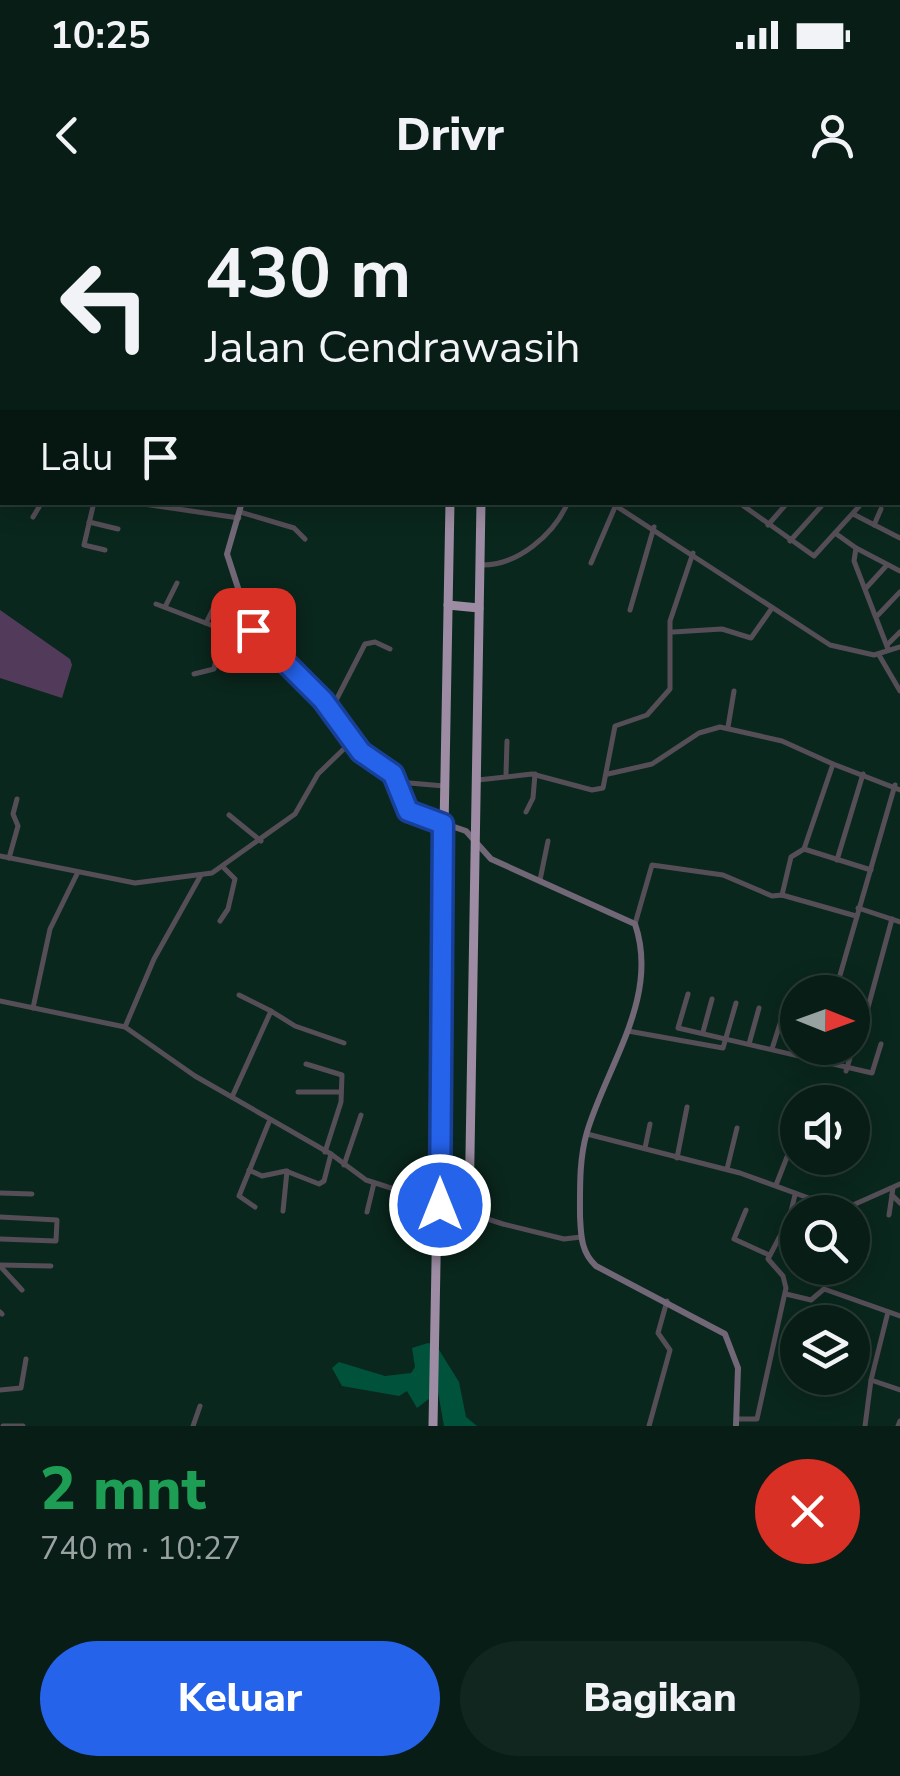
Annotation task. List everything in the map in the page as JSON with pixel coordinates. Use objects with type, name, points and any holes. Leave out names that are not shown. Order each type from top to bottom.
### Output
[{"type":"highway","points":[[433,1426],[450,505]]},
{"type":"highway","points":[[469,1213],[482,505]]},
{"type":"highway","points":[[448,605],[479,608]]},
{"type":"street","points":[[33,517],[40,505]]},
{"type":"street","points":[[93,505],[84,545],[105,550]]},
{"type":"street","points":[[155,505],[240,515],[294,528],[305,538]]},
{"type":"street","points":[[242,505],[227,554],[248,620],[331,710],[352,741],[398,782],[408,811],[474,838],[491,859],[635,924]]},
{"type":"street","points":[[480,565],[496,564],[546,538],[566,505]]},
{"type":"street","points":[[591,563],[613,505]]},
{"type":"street","points":[[615,505],[830,645],[879,656],[900,646]]},
{"type":"street","points":[[748,505],[768,525],[814,556],[860,505]]},
{"type":"street","points":[[768,525],[785,505]]},
{"type":"street","points":[[790,541],[822,505]]},
{"type":"street","points":[[874,525],[881,510]]},
{"type":"street","points":[[853,514],[899,535]]},
{"type":"street","points":[[89,522],[118,528]]},
{"type":"street","points":[[630,610],[654,528]]},
{"type":"street","points":[[835,534],[900,572]]},
{"type":"street","points":[[856,548],[854,561],[888,647],[900,632]]},
{"type":"street","points":[[475,780],[535,774],[598,790],[608,774],[617,724],[650,713],[670,689],[670,621],[693,553]]},
{"type":"street","points":[[865,589],[887,565]]},
{"type":"street","points":[[165,607],[177,583]]},
{"type":"street","points":[[877,616],[900,592]]},
{"type":"street","points":[[206,623],[218,599],[238,596]]},
{"type":"street","points":[[156,604],[216,627]]},
{"type":"street","points":[[672,632],[722,628],[751,638],[772,608]]},
{"type":"street","points":[[194,674],[214,669],[224,627],[248,620]]},
{"type":"street","points":[[331,710],[365,644],[375,642],[390,649]]},
{"type":"street","points":[[879,656],[900,690]]},
{"type":"street","points":[[728,727],[734,691]]},
{"type":"street","points":[[608,774],[652,764],[698,732],[728,727],[782,741],[898,788],[840,975]]},
{"type":"street","points":[[0,856],[147,883],[201,875],[224,867],[295,814],[318,774],[352,741]]},
{"type":"street","points":[[506,774],[507,741]]},
{"type":"street","points":[[782,894],[791,857],[804,849],[833,764]]},
{"type":"street","points":[[526,812],[533,798],[535,774]]},
{"type":"street","points":[[837,860],[863,774]]},
{"type":"street","points":[[398,782],[444,786]]},
{"type":"street","points":[[9,858],[18,826],[13,814],[17,799]]},
{"type":"street","points":[[228,815],[262,841]]},
{"type":"street","points":[[540,880],[548,841]]},
{"type":"street","points":[[804,849],[871,870]]},
{"type":"street","points":[[780,1235],[768,1264],[786,1280],[786,1294],[757,1419],[736,1423],[738,1368],[730,1340],[714,1324],[596,1266],[587,1256],[581,1237],[580,1175],[587,1134],[628,1032],[639,982],[635,924],[652,865],[723,876],[772,896],[782,894],[856,916]]},
{"type":"street","points":[[220,921],[226,914],[235,879],[224,867]]},
{"type":"street","points":[[33,1008],[50,929],[78,872]]},
{"type":"street","points":[[126,1027],[162,944],[201,875]]},
{"type":"street","points":[[858,908],[896,921],[870,999]]},
{"type":"street","points":[[688,994],[678,1028],[780,1051]]},
{"type":"street","points":[[239,996],[294,1026],[344,1043]]},
{"type":"street","points":[[702,1032],[712,999]]},
{"type":"street","points":[[0,1001],[126,1027],[269,1122],[374,1183],[564,1239],[581,1237]]},
{"type":"street","points":[[628,1032],[723,1048],[736,1003]]},
{"type":"street","points":[[748,1045],[759,1008]]},
{"type":"street","points":[[232,1097],[271,1011]]},
{"type":"street","points":[[772,1049],[780,1024]]},
{"type":"street","points":[[826,1065],[872,1073],[881,1044]]},
{"type":"street","points":[[249,1170],[262,1176],[287,1171],[322,1184],[341,1092],[341,1074],[306,1064]]},
{"type":"street","points":[[846,1070],[848,1065]]},
{"type":"street","points":[[298,1092],[341,1092]]},
{"type":"street","points":[[677,1158],[687,1107]]},
{"type":"street","points":[[344,1165],[361,1115]]},
{"type":"street","points":[[255,1207],[238,1198],[269,1122]]},
{"type":"street","points":[[645,1148],[650,1124]]},
{"type":"street","points":[[727,1170],[737,1128]]},
{"type":"street","points":[[587,1134],[727,1170],[795,1195]]},
{"type":"street","points":[[283,1211],[287,1171]]},
{"type":"street","points":[[776,1186],[780,1175]]},
{"type":"street","points":[[366,1212],[374,1183]]},
{"type":"street","points":[[870,1199],[893,1192],[900,1184]]},
{"type":"street","points":[[893,1192],[900,1202]]},
{"type":"street","points":[[889,1215],[893,1192]]},
{"type":"street","points":[[0,1193],[32,1194]]},
{"type":"street","points":[[746,1210],[734,1240],[770,1254]]},
{"type":"street","points":[[0,1217],[54,1218],[56,1241],[0,1239]]},
{"type":"street","points":[[0,1265],[50,1266]]},
{"type":"street","points":[[0,1265],[22,1290]]},
{"type":"street","points":[[786,1294],[811,1300],[824,1289],[900,1316]]},
{"type":"street","points":[[649,1426],[670,1350],[658,1333],[666,1301]]},
{"type":"street","points":[[865,1426],[871,1380],[888,1312]]},
{"type":"street","points":[[0,1390],[21,1388],[26,1359]]},
{"type":"street","points":[[871,1380],[900,1390]]},
{"type":"street","points":[[193,1426],[200,1406]]},
{"type":"street","points":[[2,1426],[22,1426]]},
{"type":"shaded area","points":[[0,610],[70,659],[72,665],[62,698],[0,678]]},
{"type":"shaded area","points":[[436,1345],[459,1382],[466,1417],[477,1426],[444,1426],[438,1392],[417,1408],[407,1391],[399,1396],[342,1386],[332,1368],[339,1362],[385,1376],[411,1373],[415,1367],[412,1348]]},
{"type":"route","points":[[253,630],[323,700],[361,752],[393,774],[408,811],[443,824],[440,1205]]}]
